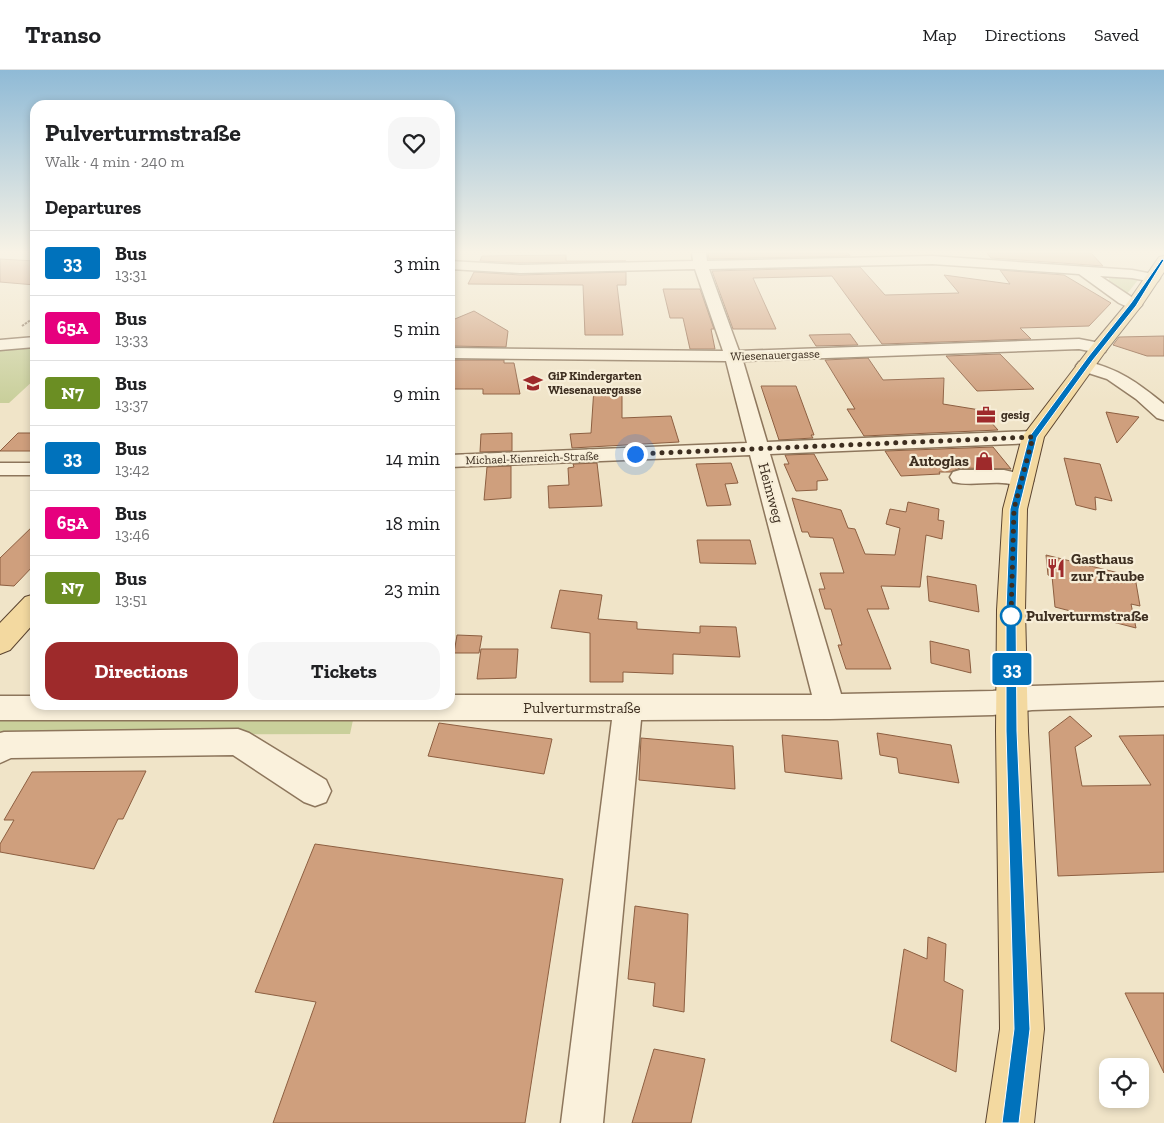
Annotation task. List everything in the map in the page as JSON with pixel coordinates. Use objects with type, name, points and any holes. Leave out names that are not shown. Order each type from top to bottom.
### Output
[{"type":"main road","points":[[1010,1123],[1022,1029],[1012,731],[1011,610],[1014,509],[1033,437],[1085,366],[1136,302]]},
{"type":"main road","points":[[0,642],[30,609]]},
{"type":"street","name":"Heimweg","points":[[714,302],[733,356],[830,706]]},
{"type":"street","points":[[1128,302],[1134,305]]},
{"type":"street","points":[[7,330],[30,332]]},
{"type":"street","points":[[0,345],[30,342]]},
{"type":"street","name":"Wiesenauergasse","points":[[455,353],[733,356],[1079,344],[1099,348]]},
{"type":"street","points":[[1085,366],[1113,375],[1142,395],[1164,414]]},
{"type":"street","name":"Michael-Kienreich-Straße","points":[[455,461],[1033,437]]},
{"type":"street","points":[[0,469],[30,469]]},
{"type":"street","points":[[960,477],[1004,476],[1022,481]]},
{"type":"street","name":"Pulverturmstraße","points":[[455,708],[830,706],[1013,702],[1032,698],[1164,694]]},
{"type":"street","name":"Pulverturmstraße","points":[[0,708],[30,708]]},
{"type":"street","points":[[582,1123],[628,708]]},
{"type":"street","points":[[0,749],[4,745],[238,742],[314,791]]},
{"type":"path","points":[[7,330],[30,319]]},
{"type":"green space","points":[[30,345],[30,384],[9,403],[0,403],[0,347]]},
{"type":"green space","points":[[353,720],[350,734],[0,735],[0,721]]},
{"type":"building","points":[[584,302],[619,302],[623,335],[585,335]]},
{"type":"building","points":[[666,302],[705,302],[714,329],[711,329],[715,349],[690,349],[683,318],[670,318]]},
{"type":"building","points":[[723,302],[764,302],[776,329],[733,329]]},
{"type":"building","points":[[851,302],[1111,303],[1089,326],[1020,328],[1031,339],[882,344]]},
{"type":"building","points":[[474,311],[508,331],[506,347],[455,346],[455,319]]},
{"type":"building","points":[[850,334],[858,345],[816,346],[809,335]]},
{"type":"building","points":[[1164,336],[1164,356],[1147,356],[1113,345],[1119,337]]},
{"type":"building","points":[[1000,354],[1034,389],[977,391],[946,356]]},
{"type":"building","points":[[868,358],[883,380],[944,378],[943,404],[980,410],[998,430],[864,436],[847,409],[855,409],[825,360]]},
{"type":"building","points":[[455,360],[504,360],[504,363],[514,363],[520,394],[483,394],[483,389],[455,389]]},
{"type":"building","points":[[761,386],[796,386],[814,435],[811,435],[813,438],[779,440]]},
{"type":"building","points":[[594,388],[622,388],[622,418],[671,416],[679,442],[572,448],[570,434],[591,433]]},
{"type":"building","points":[[1106,412],[1139,417],[1117,443]]},
{"type":"building","points":[[18,433],[30,433],[30,451],[0,451]]},
{"type":"building","points":[[512,433],[512,451],[480,452],[481,434]]},
{"type":"building","points":[[993,447],[1011,469],[960,468],[951,472],[939,472],[940,474],[901,476],[885,451]]},
{"type":"building","points":[[814,454],[828,480],[817,481],[817,490],[796,491],[784,464],[789,464],[785,455]]},
{"type":"building","points":[[1064,458],[1100,464],[1112,501],[1095,497],[1096,510],[1076,505]]},
{"type":"building","points":[[597,463],[602,506],[549,508],[548,486],[569,485],[568,468],[574,467],[573,464]]},
{"type":"building","points":[[731,463],[738,483],[725,484],[731,505],[707,506],[696,464]]},
{"type":"building","points":[[511,466],[511,498],[484,500],[487,467]]},
{"type":"building","points":[[792,498],[841,510],[848,528],[855,529],[865,554],[895,555],[900,528],[886,524],[890,509],[906,512],[908,502],[939,509],[938,520],[944,521],[942,539],[926,535],[920,587],[881,586],[889,609],[867,609],[891,669],[846,669],[838,645],[842,645],[831,609],[825,609],[819,589],[825,589],[820,573],[844,573],[833,538],[810,537],[808,532],[802,532]]},
{"type":"building","points":[[30,529],[30,569],[14,586],[0,585],[0,558]]},
{"type":"building","points":[[697,540],[750,540],[756,564],[700,563]]},
{"type":"building","points":[[1046,555],[1135,577],[1140,606],[1131,604],[1136,628],[1055,607],[1052,576],[1048,575]]},
{"type":"building","points":[[927,576],[976,585],[979,612],[929,601]]},
{"type":"building","points":[[560,590],[602,595],[598,619],[637,622],[637,629],[700,633],[700,626],[736,627],[740,657],[673,654],[673,674],[623,672],[623,682],[590,682],[590,633],[551,628]]},
{"type":"building","points":[[457,635],[482,636],[479,653],[455,653]]},
{"type":"building","points":[[930,641],[969,650],[971,673],[931,663]]},
{"type":"building","points":[[481,649],[518,649],[516,678],[477,679]]},
{"type":"building","points":[[1070,716],[1092,736],[1075,747],[1082,786],[1151,785],[1119,736],[1164,735],[1164,872],[1058,876],[1049,732]]},
{"type":"building","points":[[439,723],[552,739],[544,774],[428,756]]},
{"type":"building","points":[[877,733],[951,745],[959,783],[899,773],[897,758],[880,755]]},
{"type":"building","points":[[782,735],[838,741],[842,779],[785,772]]},
{"type":"building","points":[[641,738],[733,746],[735,789],[639,780]]},
{"type":"building","points":[[146,771],[123,819],[118,819],[94,869],[0,852],[0,844],[14,820],[4,820],[32,772]]},
{"type":"building","points":[[315,844],[563,879],[525,1123],[273,1123],[316,1002],[255,992]]},
{"type":"building","points":[[635,906],[688,914],[684,1012],[653,1006],[655,983],[628,979]]},
{"type":"building","points":[[928,937],[946,944],[944,981],[963,990],[956,1072],[891,1041],[904,949],[927,959]]},
{"type":"building","points":[[1125,993],[1164,993],[1164,1073]]},
{"type":"building","points":[[654,1049],[705,1059],[691,1123],[632,1123]]},
{"type":"bus line","name":"33","points":[[1010,1123],[1022,1029],[1012,731],[1011,610],[1014,509],[1033,437],[1090,358],[1136,302]]},
{"type":"place","name":"GiP Kindergarten Wiesenauergasse","points":[[533,383]]},
{"type":"place","name":"gesig","points":[[986,415]]},
{"type":"place","name":"Autoglas","points":[[984,461]]},
{"type":"place","name":"Gasthaus zur Traube","points":[[1056,568]]},
{"type":"place","name":"Pulverturmstraße","points":[[1011,616]]},
{"type":"route","points":[[635,454],[961,438],[1033,437],[1014,509],[1011,616]]}]
